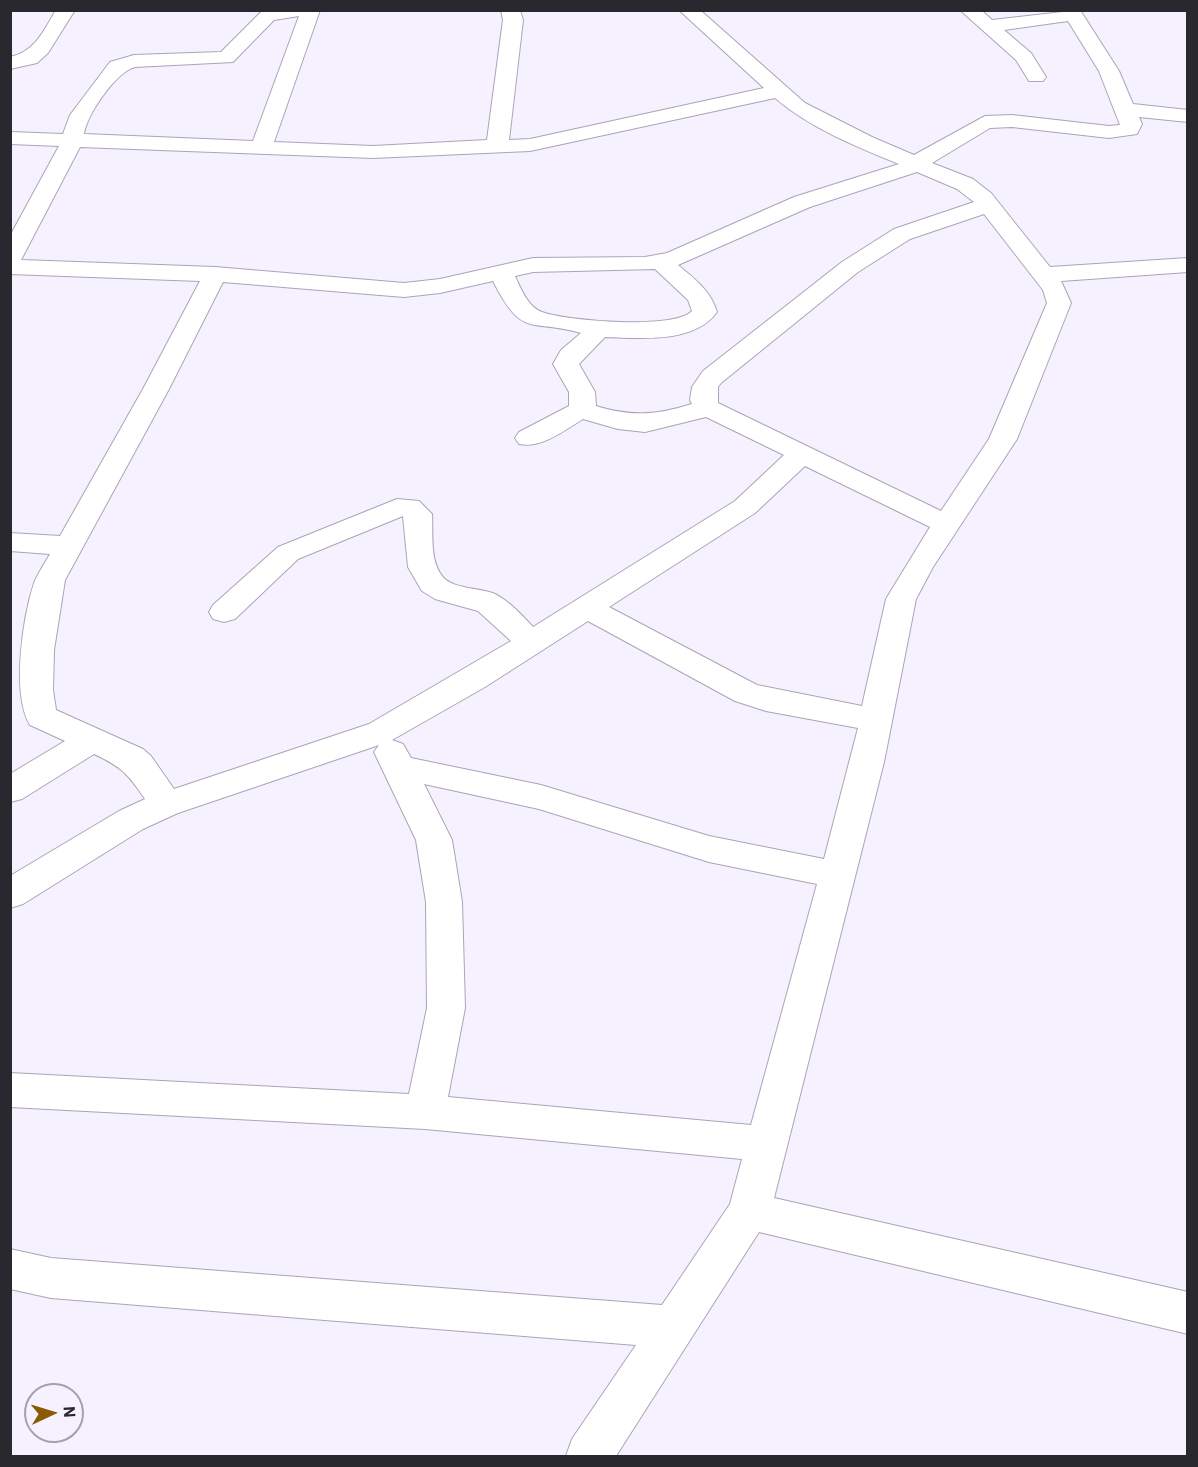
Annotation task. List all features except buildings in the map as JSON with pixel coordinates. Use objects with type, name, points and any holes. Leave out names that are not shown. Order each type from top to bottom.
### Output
[{"type":"street","points":[[10,63],[30,59],[41,49],[66,10]]},
{"type":"street","points":[[10,259],[73,140],[75,125],[80,115],[117,66],[134,61],[226,58],[273,12],[300,10]]},
{"type":"street","points":[[261,147],[311,10]]},
{"type":"street","points":[[496,147],[513,20],[510,10]]},
{"type":"street","points":[[590,1456],[749,1211],[837,875],[875,720],[901,599],[918,567],[1003,438],[1059,303],[1055,290],[989,205],[965,184],[864,142],[798,107],[688,10]]},
{"type":"street","points":[[969,10],[1024,57],[1036,78]]},
{"type":"street","points":[[10,267],[215,274],[404,290],[440,286],[533,265],[626,266],[661,262],[673,259],[802,202],[892,175],[985,122],[1012,121],[1120,132],[1130,130],[1131,124],[1109,71],[1071,13],[988,26]]},
{"type":"street","points":[[10,138],[373,152],[496,147],[564,140],[778,91]]},
{"type":"street","points":[[1126,110],[1188,116]]},
{"type":"street","points":[[946,524],[708,408],[703,400],[705,387],[712,378],[850,267],[902,234],[989,205]]},
{"type":"street","points":[[500,271],[522,309],[530,317],[580,323],[593,329],[680,328],[695,324],[703,317],[705,310],[701,300],[661,262]]},
{"type":"street","points":[[1044,275],[1188,265]]},
{"type":"street","points":[[166,804],[139,764],[131,757],[42,717],[35,695],[45,594],[69,546],[156,390],[215,274]]},
{"type":"street","points":[[529,438],[581,410],[584,403],[583,392],[566,364],[570,356],[594,335],[593,329]]},
{"type":"street","points":[[581,410],[621,423],[642,426],[658,424],[708,408]]},
{"type":"street","points":[[10,894],[57,862],[131,820],[166,804],[381,732],[474,679],[745,507],[802,453]]},
{"type":"street","points":[[224,612],[288,553],[397,508],[409,507],[418,514],[423,570],[429,582],[442,591],[480,599],[496,608],[530,643]]},
{"type":"street","points":[[10,542],[69,546]]},
{"type":"street","points":[[586,607],[746,693],[766,700],[875,720]]},
{"type":"street","points":[[381,732],[434,840],[444,902],[446,1008],[425,1112]]},
{"type":"street","points":[[10,790],[91,740]]},
{"type":"street","points":[[398,767],[541,797],[720,852],[837,875]]},
{"type":"street","points":[[10,1090],[425,1112],[767,1144]]},
{"type":"street","points":[[749,1211],[1188,1313]]},
{"type":"street","points":[[10,1269],[51,1278],[673,1327]]}]
